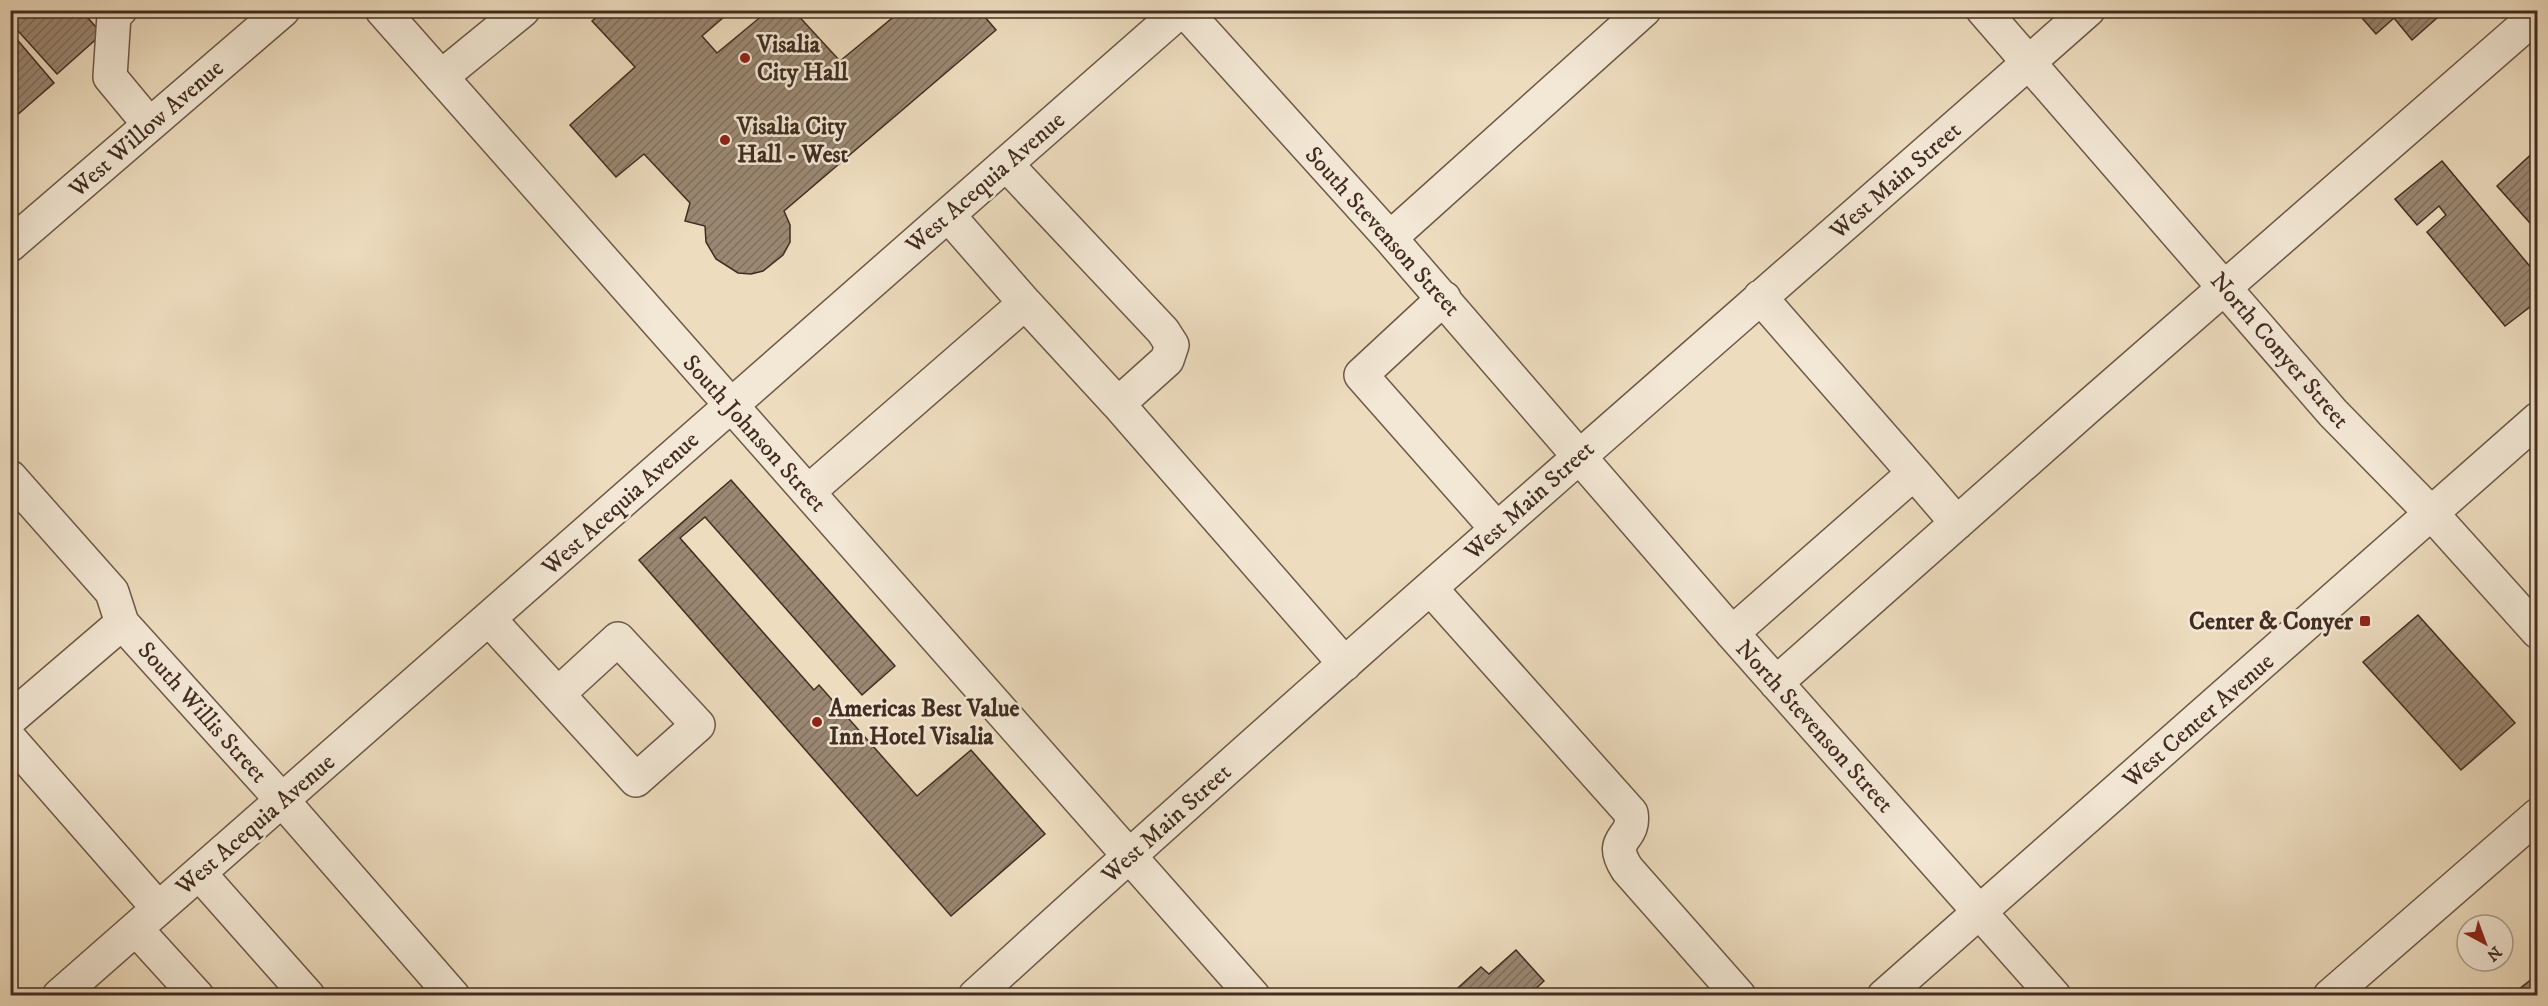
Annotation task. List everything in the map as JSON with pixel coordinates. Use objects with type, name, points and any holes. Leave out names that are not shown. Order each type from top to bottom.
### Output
[{"type":"street","points":[[120,10],[114,15],[110,77],[149,124]]},
{"type":"street","name":"West Willow Avenue","points":[[10,245],[283,10]]},
{"type":"street","name":"South Johnson Street","points":[[382,10],[1253,996]]},
{"type":"street","points":[[441,77],[523,10]]},
{"type":"street","name":"West Acequia Avenue","points":[[59,996],[1183,10]]},
{"type":"street","name":"South Stevenson Street","points":[[1183,10],[1444,298],[1578,456]]},
{"type":"street","points":[[1390,238],[1644,10]]},
{"type":"street","name":"North Conyer Street","points":[[1983,10],[2333,412],[2432,514],[2538,632]]},
{"type":"street","name":"West Main Street","points":[[975,996],[1129,855],[1578,456],[2088,10]]},
{"type":"street","points":[[1776,683],[2538,14]]},
{"type":"street","points":[[1006,164],[1163,331],[1172,345],[1167,360],[1119,404]]},
{"type":"street","points":[[948,215],[1024,303],[1119,404],[1345,664]]},
{"type":"street","points":[[1760,297],[1957,523]]},
{"type":"street","points":[[1444,298],[1362,375],[1497,529]]},
{"type":"street","points":[[808,492],[1024,303]]},
{"type":"street","name":"West Center Avenue","points":[[1884,996],[2538,419]]},
{"type":"street","name":"North Stevenson Street","points":[[1578,456],[2054,996]]},
{"type":"street","points":[[1732,633],[1914,473]]},
{"type":"street","name":"South Willis Street","points":[[10,477],[112,592],[122,623],[282,800],[453,996]]},
{"type":"street","points":[[1431,589],[1631,813],[1629,828],[1619,846],[1618,856],[1739,996]]},
{"type":"street","points":[[489,619],[558,694]]},
{"type":"street","points":[[10,719],[122,623]]},
{"type":"street","points":[[10,739],[147,918],[197,996]]},
{"type":"street","points":[[2330,996],[2538,815]]},
{"type":"street","points":[[198,873],[308,996]]},
{"type":"building","points":[[10,10],[81,10],[102,34],[57,74],[10,22]]},
{"type":"building","name":"Visalia City Hall - West","points":[[605,10],[732,10],[702,36],[717,53],[769,10],[793,10],[840,61],[902,10],[979,10],[996,30],[784,211],[790,225],[790,242],[783,255],[763,271],[751,274],[738,273],[716,259],[706,242],[705,226],[685,221],[690,203],[644,154],[616,177],[570,125],[635,67],[592,21]]},
{"type":"building","points":[[2355,10],[2446,10],[2412,40],[2394,18],[2376,34]]},
{"type":"building","points":[[14,36],[54,83],[16,116],[10,116],[10,39]]},
{"type":"building","points":[[2538,148],[2538,232],[2497,186]]},
{"type":"building","points":[[2442,161],[2538,276],[2538,301],[2505,326],[2427,232],[2446,215],[2439,206],[2417,225],[2395,199]]},
{"type":"building","name":"Americas Best Value Inn Hotel Visalia","points":[[731,480],[895,666],[862,695],[705,517],[680,538],[814,690],[819,685],[917,796],[971,750],[1045,834],[951,916],[639,560]]},
{"type":"building","points":[[2418,615],[2515,723],[2461,770],[2363,662]]},
{"type":"building","points":[[1516,950],[1544,981],[1528,996],[1449,996],[1481,967],[1489,974]]},
{"type":"building","points":[[2538,974],[2538,996],[2522,996],[2518,990]]},
{"type":"place","name":"Visalia City Hall","points":[[745,58]]},
{"type":"place","name":"Visalia City Hall - West","points":[[725,140]]},
{"type":"place","name":"Center & Conyer","points":[[2365,621]]},
{"type":"place","name":"Americas Best Value Inn Hotel Visalia","points":[[817,722]]}]
